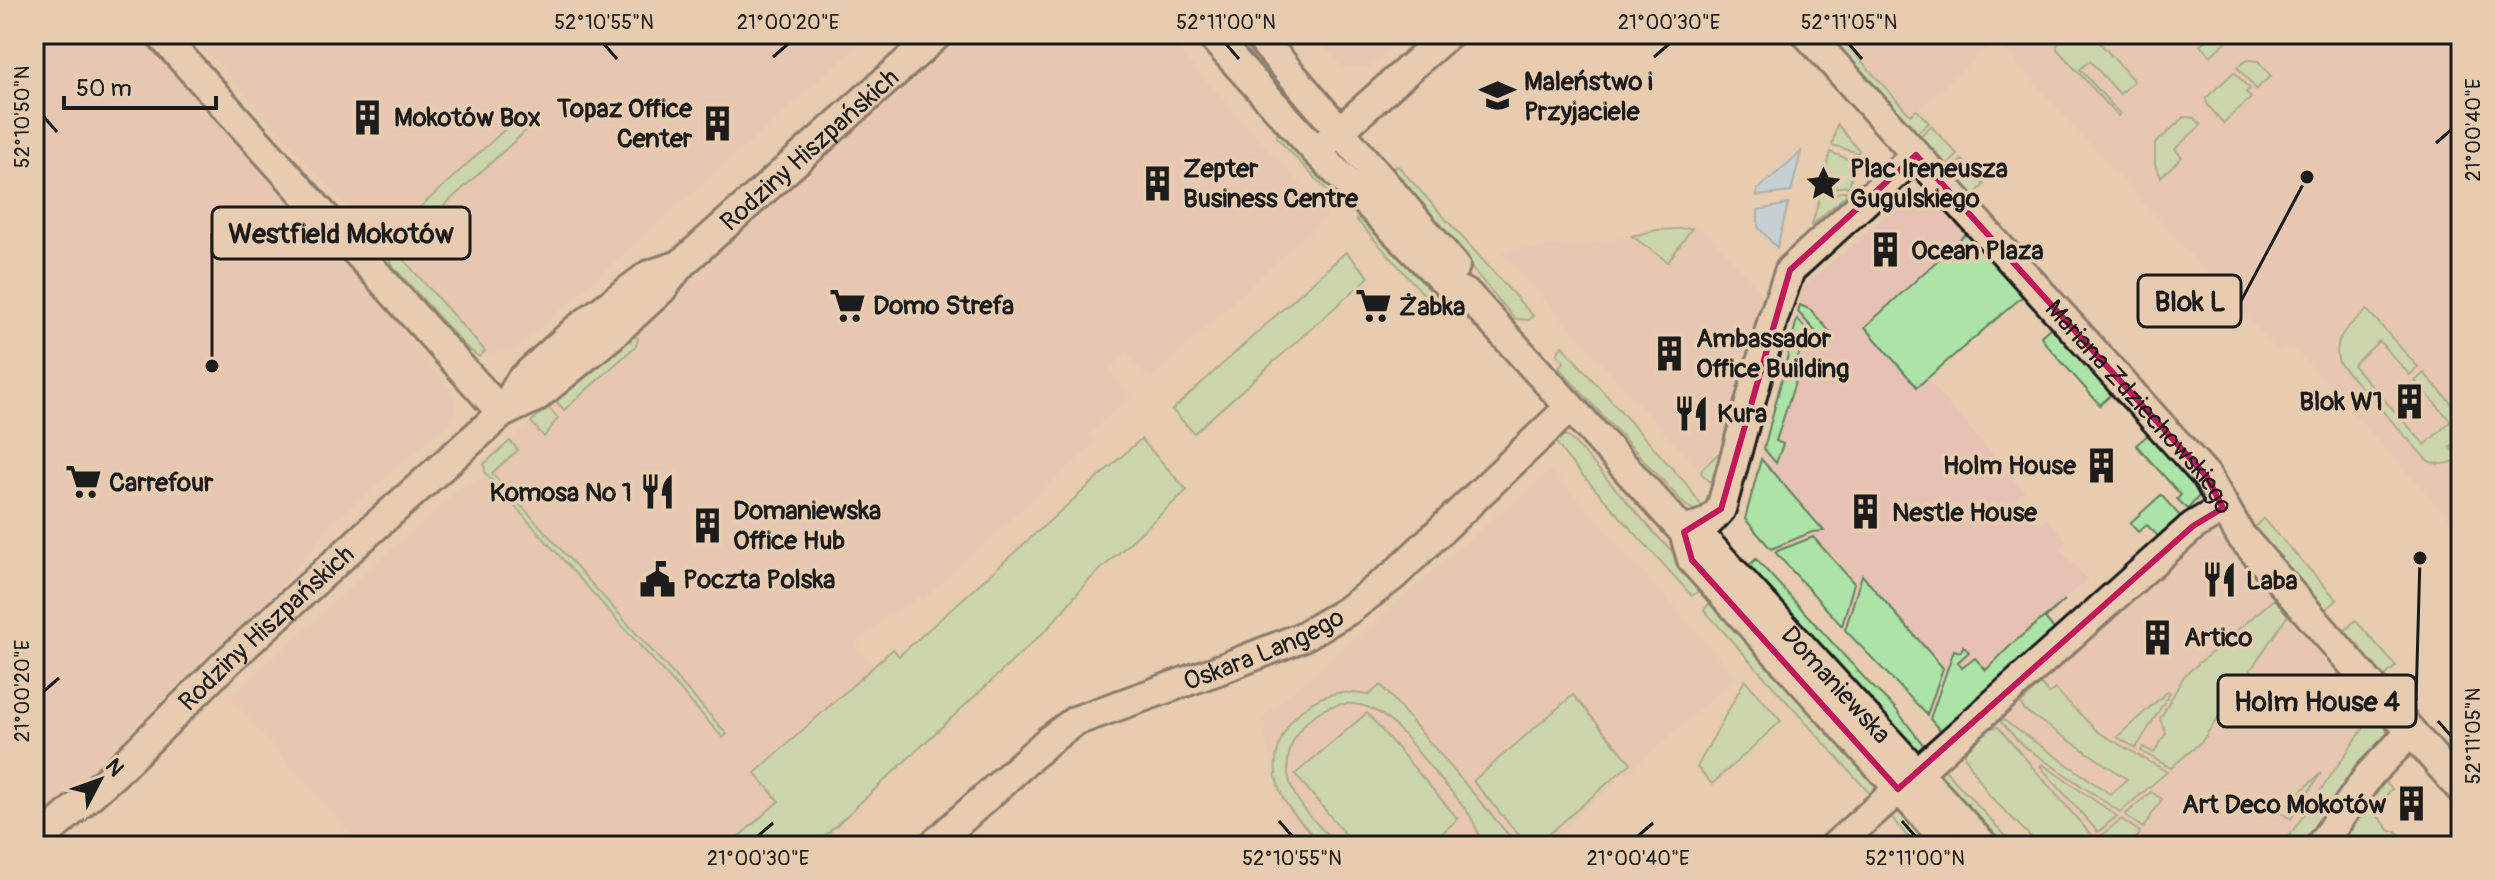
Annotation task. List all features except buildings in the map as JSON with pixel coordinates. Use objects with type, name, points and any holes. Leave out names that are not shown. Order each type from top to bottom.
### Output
[{"type":"street","points":[[160,34],[502,413]]},
{"type":"street","name":"Rodziny Hiszpańskich","points":[[34,845],[123,766],[227,662],[379,523],[502,413],[536,397],[602,344],[661,290],[680,265],[938,34]]},
{"type":"street","name":"Domaniewska","points":[[1210,34],[1317,152],[1439,276],[1468,295],[1684,532],[1692,560],[1908,781],[1984,846]]},
{"type":"street","name":"Domaniewska","points":[[1257,34],[1454,265],[1464,280],[1468,295]]},
{"type":"street","points":[[1317,152],[1448,34]]},
{"type":"street","name":"Mariana Zdziechowskiego","points":[[1807,34],[2207,477],[2241,536],[2461,789]]},
{"type":"street","points":[[1684,532],[1710,521],[1721,509],[1783,285],[1794,264],[1916,155]]},
{"type":"street","name":"Oskara Langego","points":[[932,846],[1048,741],[1075,721],[1302,637],[1347,611],[1393,576],[1569,408]]},
{"type":"street","points":[[1835,846],[2193,526],[2223,508]]},
{"type":"street","points":[[2320,846],[2369,775],[2411,732]]},
{"type":"street","name":"Domaniewska","points":[[1908,781],[1951,846]]},
{"type":"highlighted area","points":[[1916,155],[2207,477],[2223,508],[2193,526],[1898,789],[1692,560],[1684,532],[1721,509],[1790,270]]},
{"type":"shaded area","points":[[34,34],[141,34],[363,280],[456,397],[454,419],[331,524],[274,597],[177,684],[87,775],[34,823]]},
{"type":"shaded area","points":[[190,34],[871,34],[516,350],[481,355]]},
{"type":"shaded area","points":[[966,34],[1164,34],[1328,215],[1150,379],[1126,353],[1108,369],[1131,396],[1089,434],[1095,442],[923,600],[917,595],[915,600],[887,617],[855,644],[873,667],[756,773],[780,801],[728,846],[358,846],[360,844],[229,697],[461,487],[487,476],[484,464]]},
{"type":"shaded area","points":[[1312,34],[1407,34],[1369,68],[1342,67]]},
{"type":"shaded area","points":[[1837,34],[2461,34],[2461,532],[2293,347],[2283,345],[2277,351],[1996,40],[1911,116]]},
{"type":"shaded area","points":[[1922,185],[1966,234],[1866,327],[1918,386],[1927,379],[2024,491],[2016,499],[2039,525],[2047,518],[2067,541],[2060,548],[2087,580],[2012,644],[1932,721],[1745,515],[1804,286]]},
{"type":"shaded area","name":"Ambassador Office Building","points":[[1702,227],[1764,295],[1729,433],[1704,465],[1695,466],[1500,251],[1606,242],[1657,230]]},
{"type":"shaded area","points":[[1551,469],[1737,677],[1543,846],[1301,846],[1287,831],[1261,719]]},
{"type":"shaded area","points":[[2202,538],[2222,540],[2374,713],[2386,728],[2387,735],[2360,763],[2301,846],[2101,846],[1996,725]]},
{"type":"green space","points":[[1828,34],[1837,34],[1910,115],[1917,110],[1929,123],[1917,133]]},
{"type":"green space","points":[[2069,34],[2092,34],[2134,81],[2120,94],[2090,61],[2080,69],[2120,114],[2118,116],[2057,49],[2057,45]]},
{"type":"green space","points":[[2212,34],[2235,34],[2210,56],[2200,45]]},
{"type":"green space","points":[[2247,60],[2258,61],[2271,76],[2256,89],[2237,67]]},
{"type":"green space","points":[[2234,72],[2250,89],[2246,92],[2251,98],[2223,123],[2207,104],[2206,98]]},
{"type":"green space","points":[[2184,117],[2194,118],[2201,125],[2175,149],[2182,157],[2161,177],[2155,165],[2155,144]]},
{"type":"green space","points":[[522,119],[529,128],[427,221],[414,232],[410,231],[403,223],[515,120]]},
{"type":"green space","points":[[1837,124],[1859,150],[1858,153],[1832,145]]},
{"type":"green space","points":[[1931,126],[1958,155],[1946,166],[1920,136]]},
{"type":"green space","points":[[1279,130],[1335,190],[1338,202],[1276,137]]},
{"type":"green space","points":[[1830,152],[1856,162],[1849,186],[1821,189]]},
{"type":"green space","points":[[1962,160],[1984,185],[1973,196],[1950,170]]},
{"type":"green space","points":[[1398,166],[1533,316],[1529,320],[1515,319],[1388,170]]},
{"type":"green space","points":[[1847,191],[1846,195],[1812,225],[1820,196]]},
{"type":"green space","points":[[1356,219],[1367,221],[1394,241],[1456,309],[1445,318]]},
{"type":"green space","points":[[1692,228],[1668,262],[1632,236],[1657,230]]},
{"type":"green space","points":[[1966,234],[2023,296],[1917,387],[1865,327]]},
{"type":"green space","points":[[387,241],[485,351],[479,357],[464,345],[391,264],[384,246]]},
{"type":"green space","points":[[1346,252],[1369,277],[1194,433],[1172,410]]},
{"type":"green space","points":[[1800,305],[1811,310],[1831,333],[1830,348],[1798,312]]},
{"type":"green space","points":[[2367,310],[2418,367],[2410,375],[2379,341],[2353,365],[2425,445],[2451,421],[2415,381],[2424,373],[2461,414],[2461,437],[2450,447],[2460,458],[2444,464],[2427,460],[2339,363],[2337,346],[2343,333]]},
{"type":"green space","points":[[1797,319],[1808,331],[1793,371],[1798,373],[1776,441],[1783,444],[1776,463],[1764,449]]},
{"type":"green space","points":[[2051,327],[2112,394],[2100,405],[2045,343],[2041,336]]},
{"type":"green space","points":[[632,331],[638,339],[636,346],[564,410],[555,400]]},
{"type":"green space","points":[[1562,346],[1688,486],[1704,510],[1694,510],[1685,505],[1560,369],[1564,362],[1557,354]]},
{"type":"green space","points":[[548,407],[558,418],[544,437],[531,422]]},
{"type":"green space","points":[[1559,433],[1576,444],[1660,539],[1707,585],[1692,596],[1567,458],[1551,435]]},
{"type":"green space","points":[[2148,435],[2196,488],[2199,496],[2188,509],[2177,499],[2181,495],[2136,445]]},
{"type":"green space","points":[[1141,439],[1187,490],[1087,582],[1048,628],[814,846],[728,846],[779,801],[755,773],[893,649],[899,656]]},
{"type":"green space","points":[[510,441],[518,450],[492,473],[727,734],[723,738],[485,473],[484,464]]},
{"type":"green space","points":[[1718,454],[1721,460],[1711,483],[1701,473]]},
{"type":"green space","points":[[1761,459],[1824,531],[1812,532],[1771,549],[1745,519]]},
{"type":"green space","points":[[2161,495],[2180,516],[2158,536],[2147,525],[2138,532],[2130,523]]},
{"type":"green space","points":[[2264,519],[2337,600],[2325,610],[2254,528]]},
{"type":"green space","points":[[1813,537],[1854,583],[1842,626],[1775,552]]},
{"type":"green space","points":[[1756,559],[1895,708],[1927,750],[1911,752],[1744,570]]},
{"type":"green space","points":[[1862,575],[1943,668],[1927,715],[1845,630]]},
{"type":"green space","points":[[1716,596],[1877,783],[1873,797],[1704,610]]},
{"type":"green space","points":[[2274,599],[2288,615],[2202,741],[2171,768],[2141,751],[2143,747],[2154,753],[2166,733],[2160,719],[2184,676]]},
{"type":"green space","points":[[2065,600],[2045,618],[2055,630],[2020,661],[2024,666],[1945,736],[1930,719],[1954,650],[1961,652],[1963,646],[1969,652],[1958,662],[1962,668],[1975,658],[1986,670]]},
{"type":"green space","points":[[2355,620],[2396,666],[2384,677],[2344,632]]},
{"type":"green space","points":[[1745,680],[1781,721],[1712,784],[1697,767]]},
{"type":"green space","points":[[2040,684],[2049,694],[2055,689],[2098,732],[2167,772],[2120,812],[2022,745],[2000,721],[2002,719],[2110,794],[2127,779],[2024,710],[2021,704]]},
{"type":"green space","points":[[1381,685],[1518,846],[1498,846],[1492,840],[1492,846],[1481,846],[1475,825],[1465,808],[1408,740],[1383,716],[1356,704],[1323,710],[1309,720],[1298,732],[1288,765],[1293,792],[1338,846],[1323,846],[1296,817],[1283,798],[1277,781],[1276,764],[1278,748],[1294,718],[1306,706],[1321,698],[1338,693],[1369,695]]},
{"type":"green space","points":[[2168,691],[2170,693],[2136,748],[2117,737]]},
{"type":"green space","points":[[1573,695],[1631,763],[1535,846],[1528,846],[1473,781]]},
{"type":"green space","points":[[1367,713],[1458,819],[1427,846],[1355,846],[1295,774]]},
{"type":"green space","points":[[2374,713],[2386,728],[2387,735],[2360,763],[2303,843],[2290,835]]},
{"type":"green space","points":[[1998,727],[2092,836],[2081,846],[2040,846],[1989,795],[1965,757],[1965,752],[1991,728]]},
{"type":"green space","points":[[2042,764],[2117,816],[2098,832],[2040,766]]},
{"type":"green space","points":[[1942,767],[2015,846],[1997,846],[1941,781]]},
{"type":"green space","points":[[2321,773],[2291,819],[2278,811],[2291,804],[2291,800]]},
{"type":"green space","points":[[2385,782],[2392,789],[2373,810],[2390,831],[2396,831],[2401,836],[2390,846],[2361,846],[2358,843],[2340,846]]},
{"type":"green space","points":[[2151,792],[2162,799],[2143,828],[2125,815]]},
{"type":"green space","points":[[1898,809],[1908,810],[1932,846],[1915,846],[1888,813]]},
{"type":"green space","points":[[2121,819],[2140,832],[2130,846],[2110,846],[2101,836]]},
{"type":"water","points":[[1801,152],[1791,192],[1757,196],[1757,190]]},
{"type":"water","points":[[1788,204],[1777,248],[1758,227],[1758,210]]},
{"type":"place","name":"Maleństwo i Przyjaciele","points":[[1498,96]]},
{"type":"place","name":"Mokotów Box","points":[[368,117]]},
{"type":"place","name":"Topaz Office Center","points":[[718,123]]},
{"type":"place","name":"Blok L","points":[[2307,177]]},
{"type":"place","name":"Zepter Business Centre","points":[[1157,183]]},
{"type":"place","name":"Plac Ireneusza Gugulskiego","points":[[1824,183]]},
{"type":"place","name":"Ocean Plaza","points":[[1885,250]]},
{"type":"place","name":"Domo Strefa","points":[[847,305]]},
{"type":"place","name":"Żabka","points":[[1373,306]]},
{"type":"place","name":"Ambassador Office Building","points":[[1670,353]]},
{"type":"place","name":"Westfield Mokotów","points":[[212,366]]},
{"type":"place","name":"Blok W1","points":[[2409,401]]},
{"type":"place","name":"Kura","points":[[1691,413]]},
{"type":"place","name":"Holm House","points":[[2102,465]]},
{"type":"place","name":"Carrefour","points":[[83,482]]},
{"type":"place","name":"Komosa No 1","points":[[658,492]]},
{"type":"place","name":"Nestle House","points":[[1866,512]]},
{"type":"place","name":"Domaniewska Office Hub","points":[[707,525]]},
{"type":"place","name":"Holm House 4","points":[[2420,558]]},
{"type":"place","name":"Poczta Polska","points":[[657,579]]},
{"type":"place","name":"Laba","points":[[2220,580]]},
{"type":"place","name":"Artico","points":[[2158,637]]},
{"type":"place","name":"Art Deco Mokotów","points":[[2412,804]]}]
